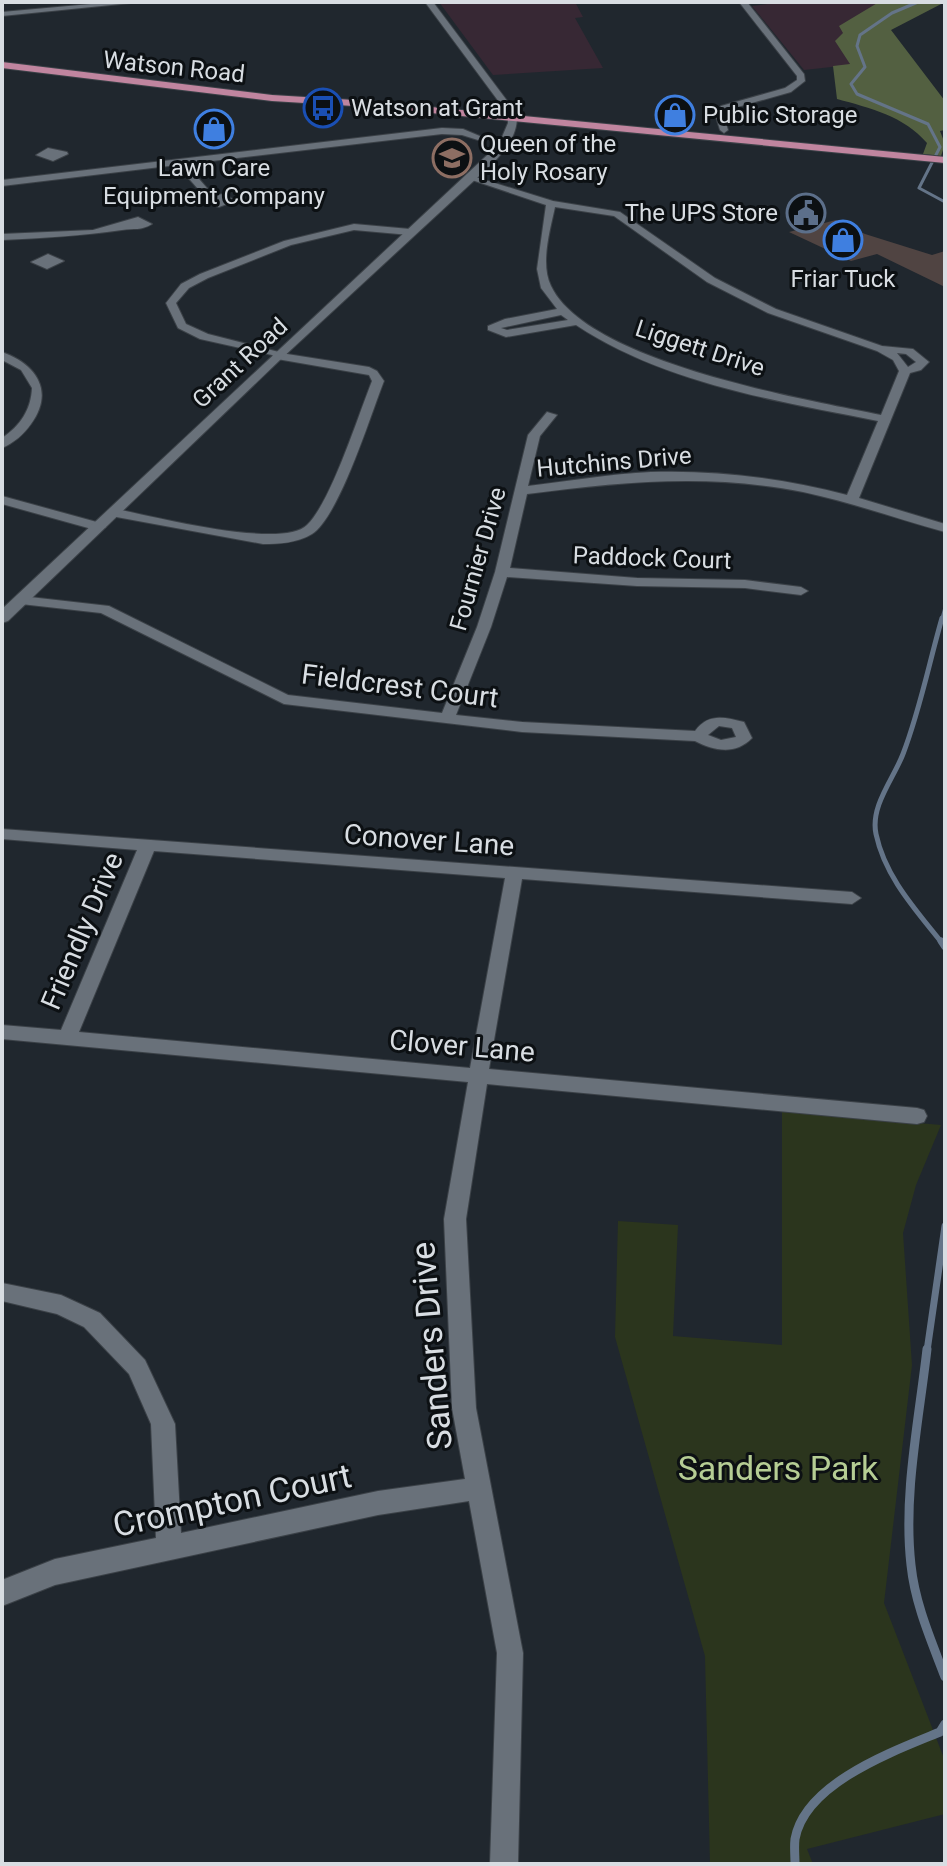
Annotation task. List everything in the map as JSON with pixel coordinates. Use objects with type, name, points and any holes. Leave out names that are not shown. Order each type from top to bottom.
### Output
[{"type":"main road","name":"Watson Road","points":[[2,65],[144,85],[477,115],[506,121]]},
{"type":"main road","name":"Watson Road","points":[[342,104],[466,120],[506,121]]},
{"type":"main road","points":[[506,121],[736,141],[945,167]]},
{"type":"main road","points":[[506,121],[736,141]]},
{"type":"main road","points":[[924,162],[945,160]]},
{"type":"street","points":[[2,14],[137,2]]},
{"type":"street","points":[[429,2],[506,121]]},
{"type":"street","points":[[736,141],[720,117],[724,108],[788,90],[801,81],[801,76],[743,2]]},
{"type":"street","name":"Grant Road","points":[[2,618],[472,177],[501,148],[506,121]]},
{"type":"street","points":[[2,183],[442,131],[463,132],[478,137]]},
{"type":"street","points":[[53,158],[63,176]]},
{"type":"street","points":[[180,163],[211,198]]},
{"type":"street","points":[[472,177],[551,204],[617,214],[693,269],[733,292],[772,311],[881,349],[897,358],[905,371]]},
{"type":"street","name":"Liggett Drive","points":[[551,204],[542,247],[545,287],[563,311],[576,322],[628,350],[666,364],[802,402],[885,419]]},
{"type":"street","points":[[2,237],[93,233],[126,226]]},
{"type":"street","points":[[116,513],[263,540],[276,541],[310,529],[333,492],[378,381],[373,373],[365,369],[279,355],[204,337],[182,326],[171,303],[185,286],[204,276],[300,240],[354,227],[410,232]]},
{"type":"street","points":[[45,237],[43,247],[48,257]]},
{"type":"street","points":[[563,311],[505,322],[492,328],[506,334],[576,322]]},
{"type":"street","points":[[881,349],[909,351],[923,362],[917,368],[905,371]]},
{"type":"street","points":[[2,355],[27,369],[35,383],[37,398],[33,412],[23,427],[2,444]]},
{"type":"street","points":[[905,371],[852,498],[945,528]]},
{"type":"street","name":"Fournier Drive","points":[[447,719],[484,627],[502,572],[534,435],[551,415]]},
{"type":"street","name":"Hutchins Drive","points":[[521,491],[648,476],[689,476],[779,482],[852,498]]},
{"type":"street","points":[[2,500],[99,527]]},
{"type":"street","name":"Paddock Court","points":[[502,572],[637,582],[745,584],[801,591]]},
{"type":"street","name":"Fieldcrest Court","points":[[21,600],[104,609],[284,699],[522,727],[699,736]]},
{"type":"street","name":"Conover Lane","points":[[2,834],[852,898]]},
{"type":"street","name":"Friendly Drive","points":[[67,1038],[148,845]]},
{"type":"street","name":"Sanders Drive","points":[[504,1864],[510,1653],[464,1408],[455,1219],[481,1077],[499,950],[515,873]]},
{"type":"street","name":"Clover Lane","points":[[2,1032],[917,1116]]},
{"type":"street","points":[[2,1292],[61,1305],[92,1320],[137,1367],[163,1424],[169,1547]]},
{"type":"street","name":"Crompton Court","points":[[2,1593],[55,1572],[378,1503],[480,1488]]},
{"type":"shaded area","points":[[439,2],[575,2],[583,17],[575,18],[603,68],[493,75]]},
{"type":"shaded area","points":[[782,2],[879,3],[844,33],[850,65],[804,70],[752,6]]},
{"type":"green space","points":[[879,2],[945,2],[891,30],[945,101],[945,130],[940,131],[945,144],[941,156],[923,154],[927,143],[908,126],[874,110],[837,99],[833,66],[850,64],[835,41],[843,33],[839,26]]},
{"type":"green space","name":"Sanders Park","points":[[782,1111],[941,1125],[916,1185],[903,1233],[912,1365],[884,1603],[945,1761],[945,1814],[807,1849],[813,1864],[710,1864],[705,1656],[615,1337],[618,1221],[678,1225],[673,1336],[782,1345]]},
{"type":"building","name":"Friar Tuck","points":[[836,220],[865,234],[932,255],[945,251],[945,287],[877,254],[851,261],[789,232]]},
{"type":"waterway","points":[[918,2],[892,13],[860,35],[857,46],[865,67],[851,84],[857,94],[928,124],[940,147],[919,188],[945,202]]},
{"type":"waterway","points":[[942,620],[945,609]]},
{"type":"waterway","points":[[942,618],[909,737],[884,792],[875,824],[886,865],[942,943]]},
{"type":"waterway","points":[[941,941],[945,947]]},
{"type":"waterway","points":[[927,1351],[945,1226]]},
{"type":"waterway","points":[[927,1349],[913,1457],[909,1539],[916,1594],[945,1677]]},
{"type":"waterway","points":[[795,1864],[795,1839],[802,1819],[815,1801],[854,1772],[940,1732],[945,1724]]},
{"type":"place","name":"Watson at Grant","points":[[323,108]]},
{"type":"place","name":"Public Storage","points":[[675,115]]},
{"type":"place","name":"Lawn Care Equipment Company","points":[[214,129]]},
{"type":"place","name":"Queen of the Holy Rosary","points":[[452,158]]},
{"type":"place","name":"The UPS Store","points":[[806,213]]},
{"type":"place","name":"Friar Tuck","points":[[843,240]]}]
